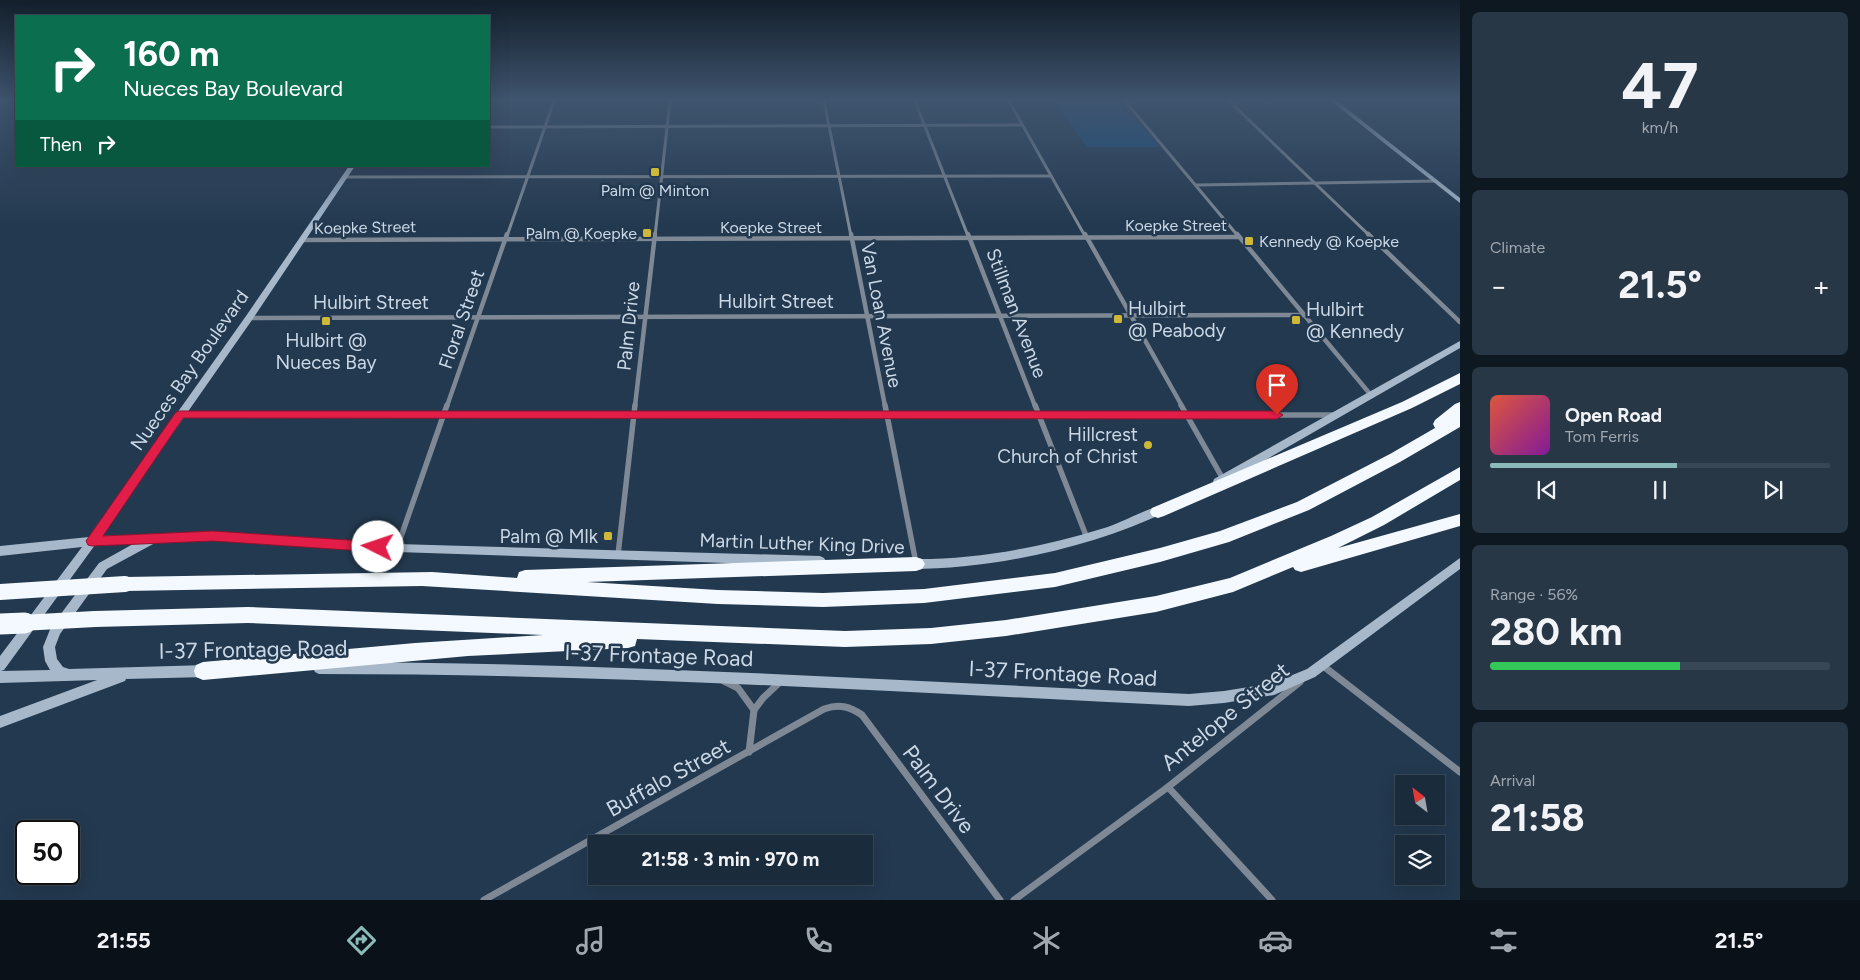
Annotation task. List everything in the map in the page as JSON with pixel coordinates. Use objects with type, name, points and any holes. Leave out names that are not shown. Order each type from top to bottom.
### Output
[{"type":"highway","points":[[1158,512],[1407,405],[1460,378]]},
{"type":"highway","points":[[1421,442],[1460,406]]},
{"type":"highway","points":[[424,580],[718,597],[823,600],[924,596],[1038,582],[1150,557],[1224,537],[1303,506],[1395,458],[1460,420]]},
{"type":"highway","points":[[1232,585],[1337,541],[1378,521],[1420,498],[1460,472]]},
{"type":"highway","points":[[0,624],[95,618],[248,615],[706,632],[776,637],[845,639],[931,636],[1006,628],[1156,604],[1232,585],[1460,520]]},
{"type":"highway","points":[[0,592],[125,584],[424,580],[916,564]]},
{"type":"highway","points":[[203,671],[543,642],[776,637]]},
{"type":"main road","points":[[1388,143],[1460,201]]},
{"type":"main road","name":"Nueces Bay Boulevard","points":[[0,666],[92,541],[249,318],[351,167]]},
{"type":"main road","name":"Martin Luther King Drive","points":[[92,541],[213,536],[397,548],[618,555],[916,564],[974,560],[1025,552],[1087,538],[1158,512],[1223,479],[1332,415],[1460,344]]},
{"type":"main road","points":[[68,675],[60,671],[51,661],[49,647],[55,631],[103,566],[130,550],[158,538]]},
{"type":"main road","points":[[0,551],[92,541]]},
{"type":"main road","name":"Antelope Street","points":[[1311,673],[1460,563]]},
{"type":"main road","name":"I-37 Frontage Road","points":[[0,677],[203,671],[414,668],[719,678],[1189,700],[1224,697],[1274,689],[1311,673]]},
{"type":"main road","points":[[0,722],[129,674]]},
{"type":"street","name":"Floral Street","points":[[397,548],[539,143]]},
{"type":"street","name":"Palm Drive","points":[[618,555],[665,143]]},
{"type":"street","name":"Van Loan Avenue","points":[[833,143],[916,564]]},
{"type":"street","name":"Stillman Avenue","points":[[933,143],[1087,538]]},
{"type":"street","points":[[1033,143],[1223,479]]},
{"type":"street","points":[[1160,143],[1370,394]]},
{"type":"street","points":[[1273,143],[1460,322]]},
{"type":"street","points":[[344,177],[1052,176]]},
{"type":"street","points":[[1196,185],[1436,181]]},
{"type":"street","name":"Koepke Street","points":[[302,240],[1239,237]]},
{"type":"street","name":"Hulbirt Street","points":[[249,318],[1304,315]]},
{"type":"street","points":[[180,415],[1332,415]]},
{"type":"street","points":[[1322,665],[1460,772]]},
{"type":"street","name":"Antelope Street","points":[[1014,900],[1168,787],[1311,673]]},
{"type":"street","points":[[719,678],[738,688],[754,710]]},
{"type":"street","points":[[749,752],[754,710],[762,698],[780,682]]},
{"type":"street","name":"Buffalo Street","points":[[484,900],[824,709],[836,704],[845,705]]},
{"type":"street","name":"Palm Drive","points":[[845,705],[862,715],[1000,900]]},
{"type":"street","points":[[1168,787],[1272,900]]},
{"type":"shaded area","points":[[1084,143],[1157,143],[1160,147],[1087,147]]},
{"type":"place","name":"Palm @ Minton","points":[[655,172]]},
{"type":"place","name":"Palm @ Koepke","points":[[647,233]]},
{"type":"place","name":"Kennedy @ Koepke","points":[[1249,241]]},
{"type":"place","name":"Hulbirt @ Peabody","points":[[1118,319]]},
{"type":"place","name":"Hulbirt @ Kennedy","points":[[1296,320]]},
{"type":"place","name":"Hulbirt @ Nueces Bay","points":[[326,321]]},
{"type":"place","name":"Hillcrest Church of Christ","points":[[1148,445]]},
{"type":"place","name":"Palm @ Mlk","points":[[608,536]]},
{"type":"route","points":[[378,547],[213,536],[92,541],[180,415],[1277,415]]}]
